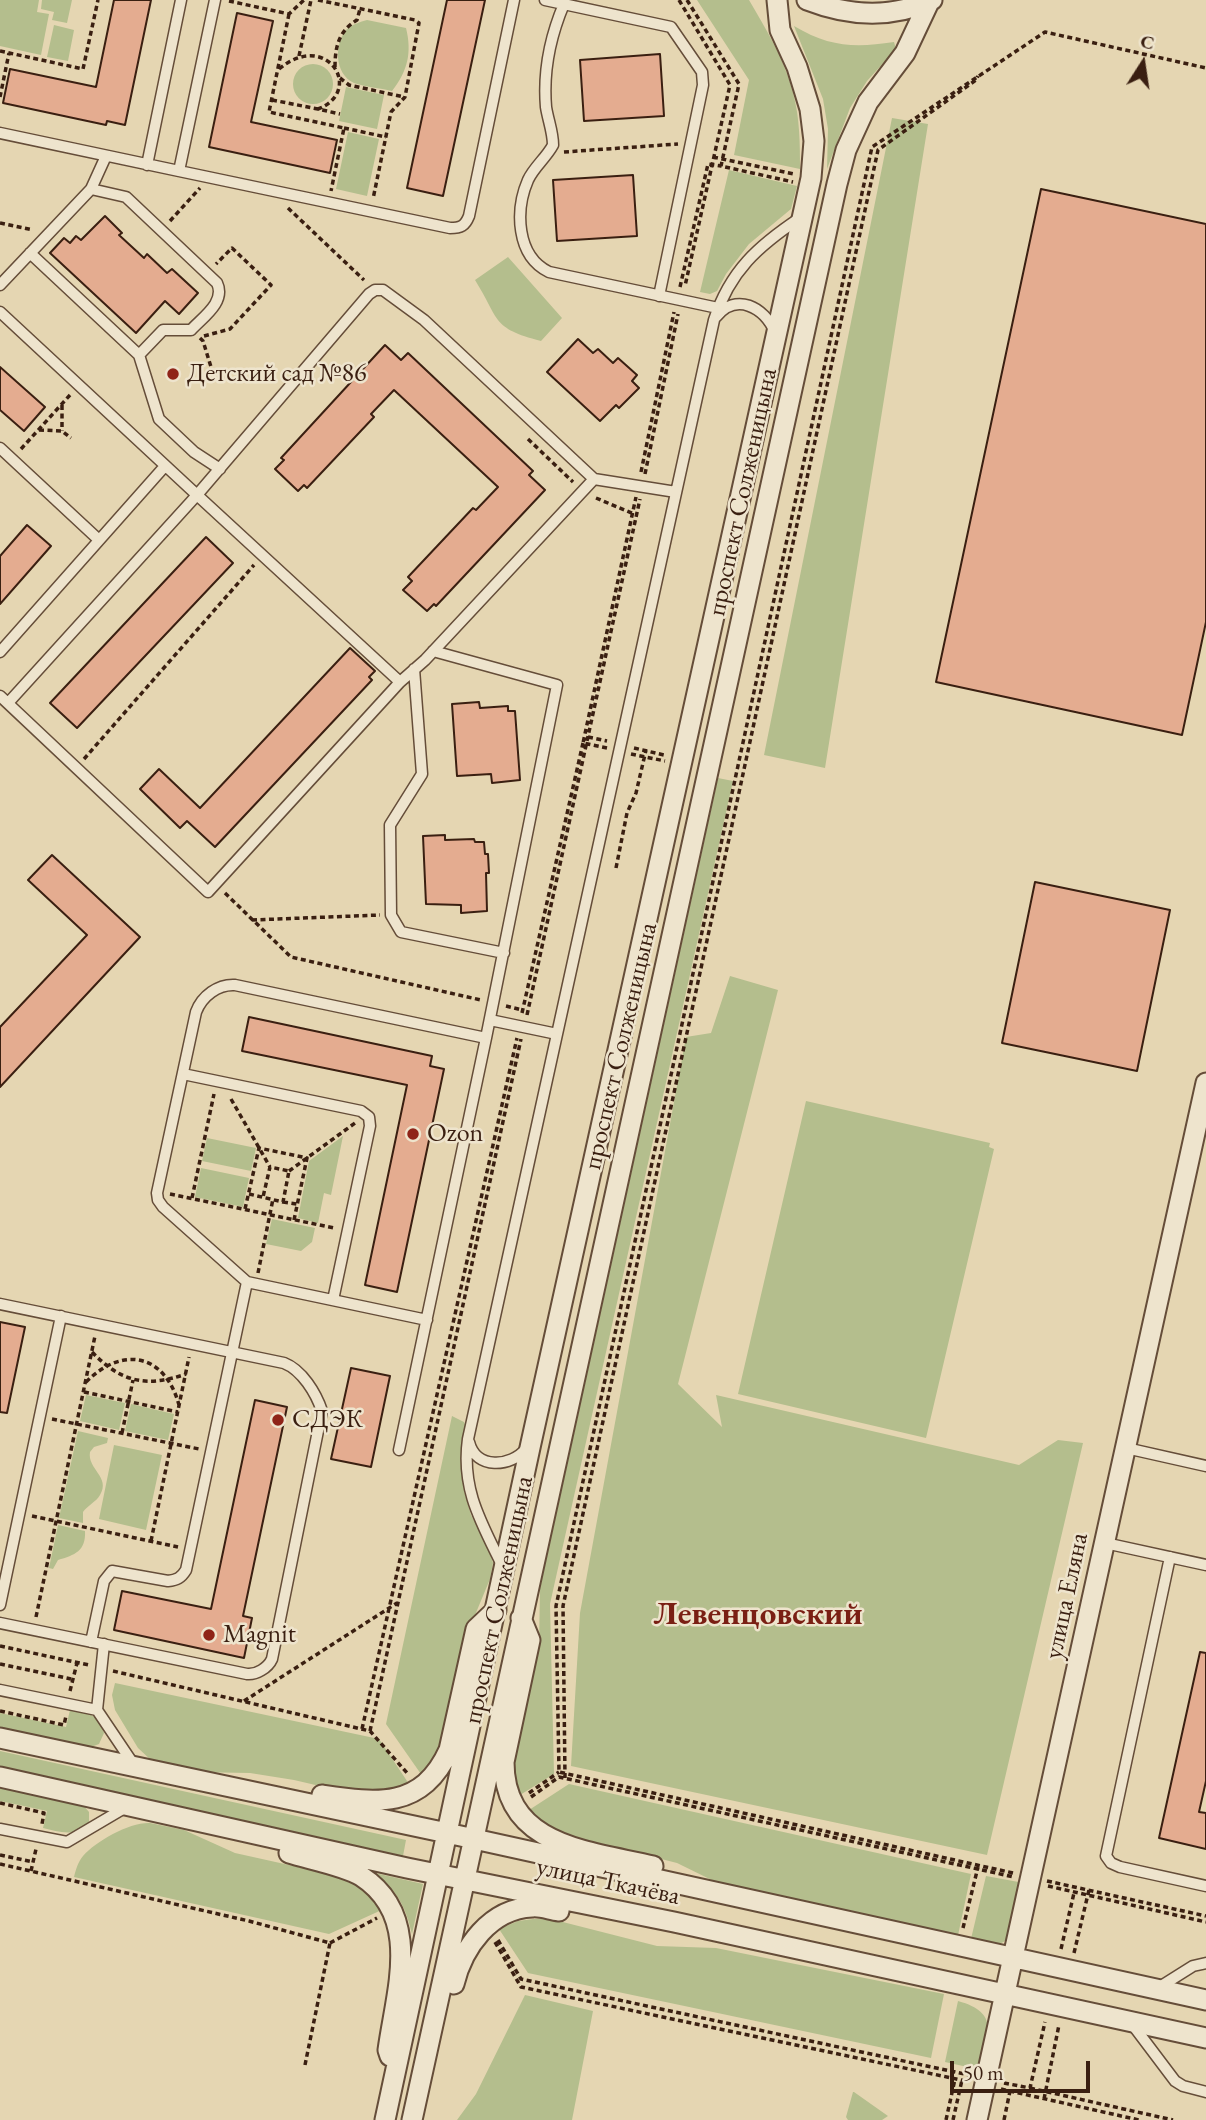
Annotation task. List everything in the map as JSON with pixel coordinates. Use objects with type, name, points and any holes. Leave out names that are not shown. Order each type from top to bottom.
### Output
[{"type":"street","name":"проспект Солженицына","points":[[385,2120],[531,1443],[810,182],[814,141],[810,109],[797,66],[780,30],[777,0]]},
{"type":"street","points":[[807,0],[833,10],[865,14],[898,12],[931,1]]},
{"type":"street","name":"проспект Солженицына","points":[[412,2120],[845,150],[868,103],[905,52],[931,1]]},
{"type":"street","name":"улица Еляна","points":[[977,2120],[1206,1083]]},
{"type":"street","points":[[251,1793],[285,1790],[377,1802],[392,1800],[419,1788],[442,1765],[449,1750],[476,1629],[496,1610]]},
{"type":"street","points":[[521,1618],[530,1640],[504,1762],[504,1779],[515,1805],[536,1831],[548,1839],[567,1846],[667,1869],[685,1886]]},
{"type":"street","name":"улица Ткачёва","points":[[0,1738],[1206,2000]]},
{"type":"street","name":"улица Ткачёва","points":[[0,1777],[438,1874],[674,1922],[1206,2038]]},
{"type":"street","points":[[242,1830],[262,1845],[359,1875],[374,1887],[393,1910],[400,1931],[402,1955],[387,2050],[396,2071]]},
{"type":"street","points":[[422,2076],[435,2060],[459,1964],[469,1944],[488,1926],[518,1909],[531,1907],[652,1931],[674,1922]]},
{"type":"lane","points":[[147,164],[181,0]]},
{"type":"lane","points":[[179,171],[215,0]]},
{"type":"lane","points":[[0,133],[459,228],[466,223],[514,0]]},
{"type":"lane","points":[[545,0],[671,27],[704,78],[659,296]]},
{"type":"lane","points":[[564,4],[551,38],[545,74],[553,145],[528,180],[520,207],[522,234],[531,259],[538,267],[548,272],[718,308]]},
{"type":"lane","points":[[0,285],[91,189],[106,156]]},
{"type":"lane","points":[[91,189],[126,197],[219,285],[220,295],[217,301],[191,330],[163,330],[139,355]]},
{"type":"lane","points":[[505,1571],[481,1522],[467,1483],[468,1439],[619,751],[718,308],[734,275],[755,252],[772,236],[803,215]]},
{"type":"lane","points":[[30,253],[139,355],[159,419],[194,452],[220,469]]},
{"type":"lane","points":[[594,479],[433,651],[400,682],[208,892],[4,700],[197,495],[375,290],[383,290],[424,320],[594,479],[676,492]]},
{"type":"lane","points":[[714,320],[722,309],[746,304],[759,309],[769,320],[776,336]]},
{"type":"lane","points":[[0,312],[400,682]]},
{"type":"lane","points":[[0,448],[99,540]]},
{"type":"lane","points":[[0,652],[164,466]]},
{"type":"lane","points":[[399,1450],[494,1003],[557,685],[433,651]]},
{"type":"lane","points":[[414,669],[422,774],[390,825],[391,915],[401,932],[504,953]]},
{"type":"lane","points":[[426,1320],[251,1283],[163,1207],[158,1200],[158,1191],[199,1003],[217,989],[226,985],[486,1038]]},
{"type":"lane","points":[[490,1020],[557,1034]]},
{"type":"lane","points":[[183,1074],[361,1111],[369,1117],[370,1126],[333,1300]]},
{"type":"lane","points":[[91,1642],[107,1575],[112,1571],[120,1570],[176,1580],[182,1577],[186,1570],[232,1352],[251,1283]]},
{"type":"lane","points":[[0,1304],[294,1367],[322,1411],[270,1663],[256,1673],[247,1674],[0,1623]]},
{"type":"lane","points":[[0,1605],[61,1316]]},
{"type":"lane","points":[[468,1439],[471,1449],[480,1458],[496,1464],[520,1457],[531,1443]]},
{"type":"lane","points":[[1126,1448],[1206,1466]]},
{"type":"lane","points":[[1105,1543],[1206,1565]]},
{"type":"lane","points":[[1170,1557],[1106,1856],[1111,1863],[1120,1867],[1206,1886]]},
{"type":"lane","points":[[104,1644],[97,1710],[136,1768]]},
{"type":"lane","points":[[0,1690],[97,1710]]},
{"type":"lane","points":[[0,1829],[67,1842],[129,1805]]},
{"type":"lane","points":[[1157,1989],[1194,1966],[1206,1963]]},
{"type":"lane","points":[[1130,2022],[1175,2081],[1206,2092]]},
{"type":"path","points":[[0,51],[83,69],[98,0]]},
{"type":"path","points":[[223,0],[289,14]]},
{"type":"path","points":[[304,0],[289,14],[269,112],[386,137]]},
{"type":"path","points":[[299,56],[311,0]]},
{"type":"path","points":[[318,0],[419,23],[404,97],[391,111],[370,211]]},
{"type":"path","points":[[0,1646],[370,1731],[525,1010],[730,85],[679,0]]},
{"type":"path","points":[[687,0],[739,85],[721,166]]},
{"type":"path","points":[[335,68],[338,40],[346,27],[357,20],[360,9]]},
{"type":"path","points":[[739,778],[872,147],[1045,32],[1206,68]]},
{"type":"path","points":[[0,97],[9,53]]},
{"type":"path","points":[[278,71],[299,56],[313,56],[326,60],[349,85],[404,97]]},
{"type":"path","points":[[563,1775],[556,1606],[878,150],[976,80],[979,74]]},
{"type":"path","points":[[318,109],[333,100],[340,78]]},
{"type":"path","points":[[271,100],[340,114]]},
{"type":"path","points":[[329,203],[344,128]]},
{"type":"path","points":[[548,153],[691,143]]},
{"type":"path","points":[[713,157],[810,182]]},
{"type":"path","points":[[681,283],[708,164],[810,182]]},
{"type":"path","points":[[860,196],[867,198]]},
{"type":"path","points":[[161,230],[188,202]]},
{"type":"path","points":[[0,223],[49,233]]},
{"type":"path","points":[[208,274],[232,248],[271,285],[230,329],[199,338],[203,341],[215,380]]},
{"type":"path","points":[[641,485],[674,313]]},
{"type":"path","points":[[12,458],[79,386]]},
{"type":"path","points":[[62,405],[62,431]]},
{"type":"path","points":[[38,430],[62,431],[71,439]]},
{"type":"path","points":[[75,769],[262,555]]},
{"type":"path","points":[[585,743],[683,765]]},
{"type":"path","points":[[616,868],[627,813],[636,793],[646,750]]},
{"type":"path","points":[[709,771],[739,778]]},
{"type":"path","points":[[215,884],[291,957],[525,1010]]},
{"type":"path","points":[[252,920],[391,915]]},
{"type":"path","points":[[362,1729],[522,1027]]},
{"type":"path","points":[[221,1082],[270,1167],[263,1197]]},
{"type":"path","points":[[192,1198],[214,1091],[229,1094]]},
{"type":"path","points":[[283,1202],[289,1171],[366,1115]]},
{"type":"path","points":[[259,1148],[307,1158]]},
{"type":"path","points":[[245,1209],[259,1148]]},
{"type":"path","points":[[294,1220],[307,1158]]},
{"type":"path","points":[[270,1167],[289,1171]]},
{"type":"path","points":[[158,1191],[348,1231]]},
{"type":"path","points":[[249,1194],[297,1205]]},
{"type":"path","points":[[251,1283],[273,1199]]},
{"type":"path","points":[[33,1629],[97,1324]]},
{"type":"path","points":[[151,1541],[192,1344]]},
{"type":"path","points":[[92,1352],[105,1366],[133,1380],[170,1380],[186,1374]]},
{"type":"path","points":[[85,1384],[105,1366],[132,1359],[147,1361],[160,1369],[170,1380],[178,1409]]},
{"type":"path","points":[[122,1433],[133,1380]]},
{"type":"path","points":[[83,1392],[178,1409]]},
{"type":"path","points":[[40,1416],[211,1452]]},
{"type":"path","points":[[19,1513],[190,1549]]},
{"type":"path","points":[[244,1702],[397,1603]]},
{"type":"path","points":[[0,1664],[71,1679]]},
{"type":"path","points":[[515,1805],[563,1775]]},
{"type":"path","points":[[515,1805],[563,1775],[1206,1916]]},
{"type":"path","points":[[0,1855],[33,1862]]},
{"type":"path","points":[[0,1864],[249,1921],[330,1943],[305,2066]]},
{"type":"path","points":[[959,1945],[978,1867]]},
{"type":"path","points":[[1031,1879],[1088,1896],[1206,1922]]},
{"type":"path","points":[[1070,1970],[1089,1890]]},
{"type":"path","points":[[488,1926],[521,1979],[976,2077]]},
{"type":"path","points":[[488,1926],[521,1987],[975,2083]]},
{"type":"path","points":[[1044,2099],[1063,2007]]},
{"type":"path","points":[[946,2120],[955,2079]]},
{"type":"path","points":[[953,2120],[962,2080]]},
{"type":"path","points":[[996,2088],[1139,2120]]},
{"type":"path","points":[[1030,2088],[1173,2120]]},
{"type":"path","points":[[1004,2120],[1010,2091]]},
{"type":"green space","points":[[0,0],[39,0],[37,12],[49,14],[41,55],[0,46]]},
{"type":"green space","points":[[42,0],[72,0],[67,23],[52,20],[54,12],[41,9]]},
{"type":"green space","points":[[697,0],[749,0],[790,81],[798,122],[800,169],[734,155],[749,80]]},
{"type":"green space","points":[[367,20],[406,28],[409,45],[407,61],[402,76],[392,91],[354,83],[347,79],[340,66],[338,50],[343,35],[347,29]]},
{"type":"green space","points":[[54,25],[74,30],[68,61],[47,57]]},
{"type":"green space","points":[[794,26],[831,42],[867,45],[894,42],[896,49],[867,81],[850,108],[827,169],[828,129],[823,99]]},
{"type":"green space","points":[[313,64],[321,65],[327,70],[332,76],[332,92],[327,98],[321,103],[313,104],[305,103],[299,98],[294,92],[293,84],[294,76],[299,70],[305,65]]},
{"type":"green space","points":[[346,87],[384,95],[377,129],[339,121]]},
{"type":"green space","points":[[892,118],[928,124],[825,768],[764,755]]},
{"type":"green space","points":[[348,132],[379,139],[367,196],[336,189]]},
{"type":"green space","points":[[729,170],[797,186],[791,209],[749,244],[726,274],[717,291],[710,294],[700,292]]},
{"type":"green space","points":[[508,257],[562,318],[541,341],[505,327],[475,280]]},
{"type":"green space","points":[[718,778],[733,781],[550,1604],[554,1774],[520,1795],[514,1774],[514,1761],[539,1647],[540,1588]]},
{"type":"green space","points":[[730,976],[778,990],[678,1384],[722,1427],[716,1395],[1019,1465],[1058,1440],[1083,1443],[987,1855],[571,1766],[580,1613],[686,1037],[711,1033]]},
{"type":"green space","points":[[806,1101],[990,1143],[989,1147],[994,1149],[926,1438],[738,1394]]},
{"type":"green space","points":[[343,1136],[331,1195],[324,1193],[318,1223],[298,1218],[309,1161]]},
{"type":"green space","points":[[207,1138],[256,1148],[251,1171],[202,1161]]},
{"type":"green space","points":[[201,1168],[249,1178],[243,1207],[195,1197]]},
{"type":"green space","points":[[272,1219],[315,1228],[312,1242],[301,1251],[266,1244]]},
{"type":"green space","points":[[86,1395],[125,1403],[119,1430],[80,1421]]},
{"type":"green space","points":[[131,1404],[174,1414],[168,1440],[125,1431]]},
{"type":"green space","points":[[452,1416],[464,1422],[466,1427],[461,1468],[464,1491],[471,1515],[489,1548],[493,1563],[490,1579],[468,1632],[445,1738],[423,1777],[386,1724]]},
{"type":"green space","points":[[78,1431],[108,1438],[107,1443],[94,1447],[90,1452],[103,1489],[83,1512],[83,1523],[59,1518]]},
{"type":"green space","points":[[114,1445],[162,1455],[146,1530],[99,1519]]},
{"type":"green space","points":[[58,1525],[85,1531],[85,1538],[78,1551],[58,1560],[53,1569],[49,1568]]},
{"type":"green space","points":[[115,1683],[379,1739],[411,1787],[354,1794],[250,1773],[193,1772],[152,1761],[138,1748],[115,1710],[112,1695]]},
{"type":"green space","points":[[70,1710],[89,1714],[100,1720],[104,1733],[99,1744],[82,1746],[0,1728],[0,1713],[66,1727]]},
{"type":"green space","points":[[0,1751],[406,1840],[403,1856],[0,1766]]},
{"type":"green space","points":[[569,1784],[971,1874],[957,1940],[728,1888],[677,1863],[547,1830],[529,1810]]},
{"type":"green space","points":[[0,1786],[83,1805],[89,1812],[89,1822],[74,1832],[43,1828],[47,1811],[0,1801]]},
{"type":"green space","points":[[150,1823],[184,1830],[235,1853],[334,1875],[360,1885],[386,1908],[329,1934],[74,1877],[81,1858],[96,1844],[123,1829]]},
{"type":"green space","points":[[375,1873],[423,1884],[412,1934],[400,1900]]},
{"type":"green space","points":[[986,1876],[1024,1883],[1009,1938],[995,1945],[970,1943]]},
{"type":"green space","points":[[551,1919],[657,1946],[716,1948],[944,1994],[931,2058],[528,1973],[499,1929],[518,1921]]},
{"type":"green space","points":[[525,1995],[593,2011],[572,2120],[457,2120],[476,2094]]},
{"type":"green space","points":[[958,2001],[972,2006],[986,2019],[988,2036],[981,2070],[945,2062]]},
{"type":"green space","points":[[853,2092],[888,2116],[882,2120],[848,2120],[846,2117]]},
{"type":"building","points":[[114,0],[151,0],[125,125],[107,121],[106,125],[3,103],[10,69],[96,87]]},
{"type":"building","points":[[447,0],[485,0],[443,196],[407,188]]},
{"type":"building","points":[[237,13],[273,21],[251,122],[337,140],[330,173],[209,147]]},
{"type":"building","points":[[660,54],[664,116],[584,121],[580,60]]},
{"type":"building","points":[[633,175],[637,236],[557,241],[553,180]]},
{"type":"building","points":[[1041,189],[1206,224],[1206,622],[1182,735],[936,682]]},
{"type":"building","points":[[105,216],[122,233],[119,235],[144,258],[147,254],[167,273],[172,269],[198,293],[179,314],[165,301],[136,333],[50,253],[64,238],[70,243],[76,236],[81,240]]},
{"type":"building","points":[[578,339],[593,353],[598,349],[613,363],[618,358],[637,375],[632,381],[639,388],[619,408],[616,405],[600,421],[547,372]]},
{"type":"building","points":[[385,345],[401,360],[408,353],[533,471],[529,475],[545,490],[436,606],[434,604],[427,611],[403,590],[412,581],[408,577],[473,508],[476,510],[498,487],[394,390],[371,414],[374,417],[307,488],[304,485],[298,491],[275,469],[284,460],[281,458]]},
{"type":"building","points":[[0,367],[45,407],[24,431],[0,410]]},
{"type":"building","points":[[27,525],[51,546],[0,604],[0,556]]},
{"type":"building","points":[[206,537],[233,563],[77,728],[50,703]]},
{"type":"building","points":[[350,648],[375,671],[369,677],[372,680],[215,847],[187,821],[180,828],[140,789],[159,769],[200,808]]},
{"type":"building","points":[[479,702],[480,708],[508,706],[508,711],[515,711],[520,780],[492,783],[491,774],[457,776],[452,704]]},
{"type":"building","points":[[445,835],[445,840],[474,839],[475,842],[484,842],[489,873],[486,873],[487,911],[461,913],[461,905],[426,904],[423,836]]},
{"type":"building","points":[[52,855],[140,937],[0,1087],[0,1027],[87,935],[28,880]]},
{"type":"building","points":[[1035,882],[1170,910],[1137,1071],[1002,1043]]},
{"type":"building","points":[[249,1017],[432,1056],[430,1066],[444,1069],[397,1292],[365,1285],[407,1085],[242,1051]]},
{"type":"building","points":[[0,1322],[25,1327],[7,1413],[0,1412]]},
{"type":"building","points":[[351,1368],[390,1376],[371,1467],[331,1459]]},
{"type":"building","points":[[255,1400],[287,1407],[243,1616],[252,1618],[244,1658],[114,1630],[122,1591],[211,1609]]},
{"type":"building","points":[[1200,1652],[1206,1653],[1206,1781],[1199,1812],[1206,1813],[1206,1849],[1159,1838]]},
{"type":"place","name":"Детский сад №86","points":[[173,374]]},
{"type":"place","name":"Ozon","points":[[413,1134]]},
{"type":"place","name":"СДЭК","points":[[278,1420]]},
{"type":"place","name":"Magnit","points":[[209,1635]]},
{"type":"district","name":"Левенцовский","points":[[758,1615]]}]
